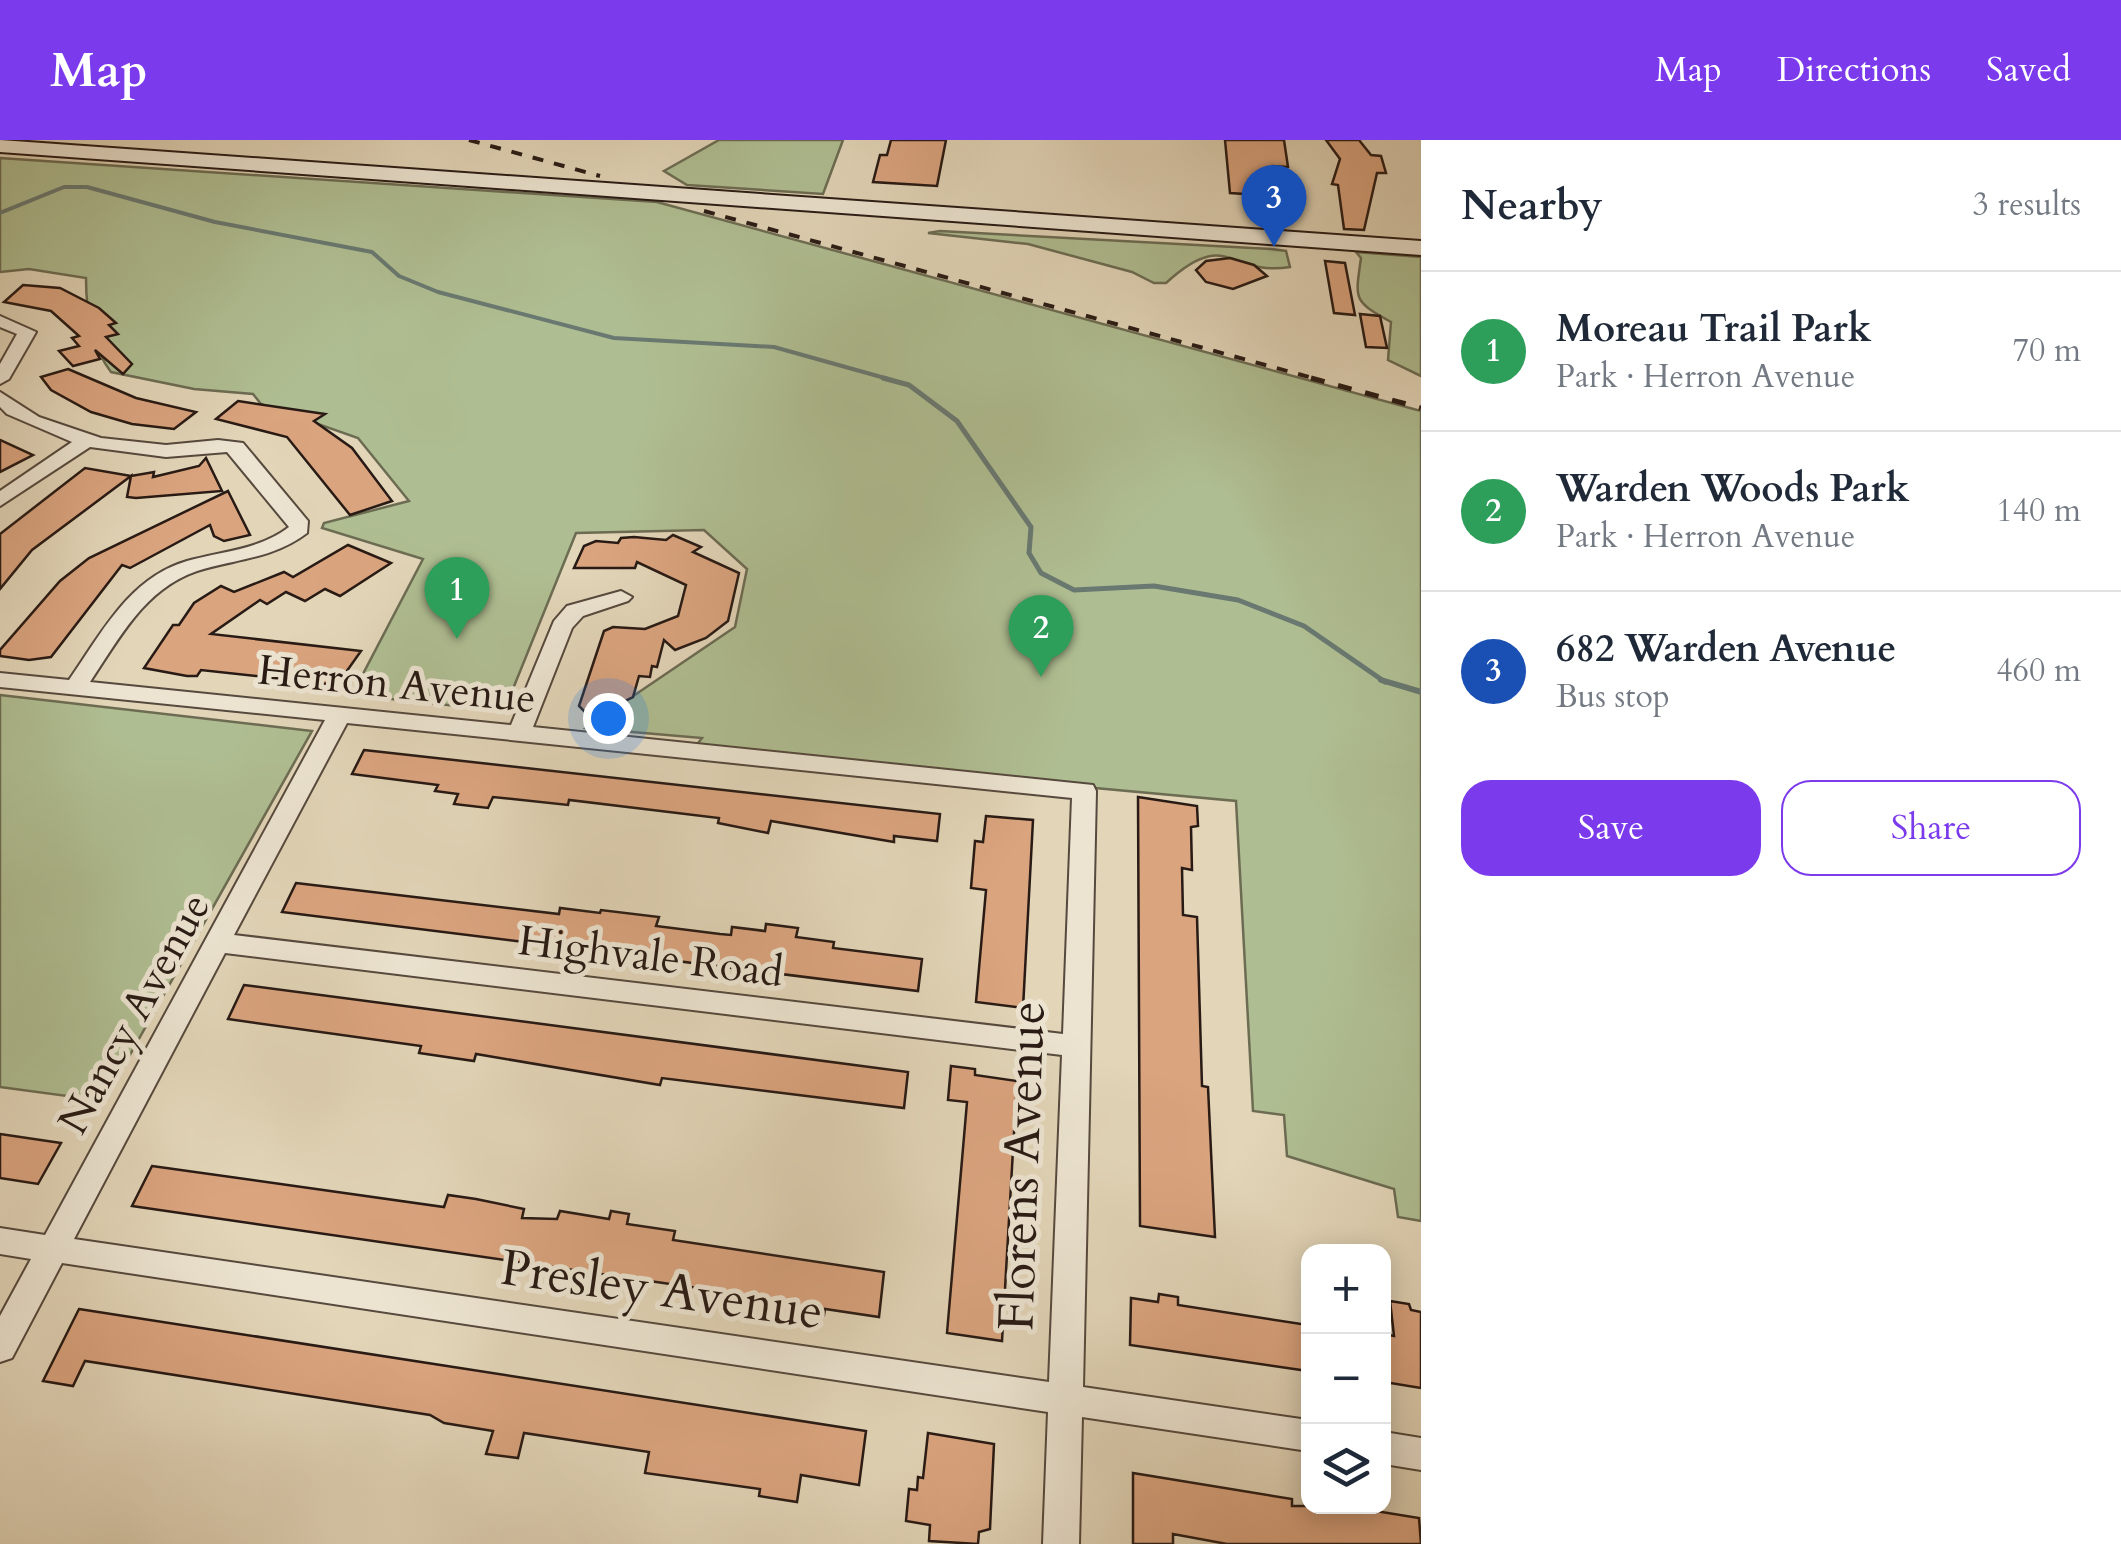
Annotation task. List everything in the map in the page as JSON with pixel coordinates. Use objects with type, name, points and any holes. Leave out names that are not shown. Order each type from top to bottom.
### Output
[{"type":"main road","points":[[0,146],[1421,248]]},
{"type":"street","points":[[0,321],[27,332],[0,379]]},
{"type":"street","points":[[0,396],[16,411],[86,440],[137,450],[236,448],[298,520],[300,529],[270,548],[198,564],[157,582],[141,597],[74,688]]},
{"type":"street","points":[[0,500],[86,440]]},
{"type":"street","points":[[518,736],[562,626],[575,611],[621,597]]},
{"type":"street","name":"Herron Avenue","points":[[0,680],[1084,792]]},
{"type":"street","name":"Nancy Avenue","points":[[0,1348],[338,717]]},
{"type":"street","name":"Florens Avenue","points":[[1060,1544],[1072,1046],[1084,792]]},
{"type":"street","name":"Highvale Road","points":[[220,942],[1072,1046]]},
{"type":"street","name":"Presley Avenue","points":[[0,1241],[1301,1435]]},
{"type":"street","points":[[1391,1449],[1421,1454]]},
{"type":"green space","points":[[719,140],[843,140],[823,194],[687,185],[664,171]]},
{"type":"green space","points":[[0,158],[657,202],[1421,411],[1421,1221],[1398,1217],[1394,1189],[1287,1156],[1284,1115],[1253,1111],[1236,801],[692,751],[702,738],[586,728],[735,627],[747,569],[704,530],[576,533],[504,711],[352,695],[423,559],[322,528],[324,523],[409,501],[358,438],[261,404],[253,394],[194,389],[111,372],[91,327],[86,278],[29,269],[0,272]]},
{"type":"green space","points":[[928,233],[1271,249],[1286,251],[1290,267],[1254,266],[1216,256],[1187,266],[1166,283],[1154,283],[1132,272],[1028,244]]},
{"type":"green space","points":[[1356,252],[1421,257],[1421,376],[1388,360],[1391,322],[1369,309],[1360,298],[1361,258]]},
{"type":"green space","points":[[0,695],[312,731],[104,1101],[0,1087]]},
{"type":"building","points":[[891,140],[946,140],[937,186],[873,182],[880,155],[887,155]]},
{"type":"building","points":[[1225,140],[1284,140],[1288,167],[1273,166],[1277,196],[1230,193]]},
{"type":"building","points":[[1326,140],[1359,140],[1371,155],[1381,156],[1386,173],[1377,173],[1364,230],[1344,229],[1338,185],[1332,184],[1340,159]]},
{"type":"building","points":[[1230,258],[1254,265],[1267,276],[1233,289],[1206,282],[1196,270],[1206,261]]},
{"type":"building","points":[[1325,261],[1345,263],[1355,315],[1334,313]]},
{"type":"building","points":[[23,285],[60,288],[99,308],[116,323],[109,325],[118,334],[106,337],[132,364],[123,374],[95,350],[100,359],[73,366],[59,351],[79,346],[72,338],[79,336],[51,311],[4,302]]},
{"type":"building","points":[[1360,314],[1380,316],[1387,348],[1366,347]]},
{"type":"building","points":[[68,369],[136,398],[196,412],[174,429],[132,424],[91,412],[51,390],[41,377]]},
{"type":"building","points":[[238,401],[325,414],[314,421],[352,448],[392,501],[350,515],[287,437],[216,419]]},
{"type":"building","points":[[0,440],[33,455],[0,472]]},
{"type":"building","points":[[206,458],[222,491],[127,497],[131,476],[154,472],[153,477],[199,466]]},
{"type":"building","points":[[85,468],[131,476],[32,550],[0,589],[0,534]]},
{"type":"building","points":[[228,491],[250,535],[224,541],[214,536],[210,525],[130,568],[122,565],[51,657],[29,660],[0,656],[0,650],[60,581],[89,558]]},
{"type":"building","points":[[673,535],[701,547],[693,552],[739,573],[728,621],[706,638],[675,650],[664,640],[657,667],[652,666],[650,677],[639,676],[633,697],[600,713],[585,712],[579,706],[604,631],[613,627],[645,629],[678,616],[686,585],[637,562],[635,568],[574,568],[584,546],[596,541],[618,543],[621,538],[634,537],[666,540]]},
{"type":"building","points":[[348,545],[391,563],[340,596],[325,589],[305,601],[286,592],[267,604],[260,600],[211,634],[361,651],[337,685],[201,670],[197,676],[187,676],[144,668],[173,625],[179,625],[194,603],[221,586],[234,592],[284,572],[293,577]]},
{"type":"building","points":[[364,750],[940,814],[937,841],[894,836],[894,842],[771,821],[768,833],[718,823],[719,818],[569,800],[568,805],[493,797],[488,808],[454,804],[458,794],[435,791],[438,785],[352,774]]},
{"type":"building","points":[[1138,797],[1197,806],[1198,826],[1191,827],[1192,870],[1182,868],[1183,915],[1197,917],[1202,1086],[1208,1087],[1215,1237],[1140,1226]]},
{"type":"building","points":[[986,816],[1033,820],[1023,1008],[976,1002],[986,890],[971,888],[975,841],[983,842]]},
{"type":"building","points":[[296,883],[559,914],[560,908],[600,913],[601,910],[659,917],[656,926],[731,935],[732,927],[765,931],[766,924],[798,928],[796,937],[834,942],[833,948],[922,959],[918,991],[282,912]]},
{"type":"building","points":[[244,985],[908,1072],[904,1108],[662,1078],[660,1085],[476,1054],[474,1061],[419,1053],[421,1046],[228,1019]]},
{"type":"building","points":[[951,1066],[975,1069],[975,1075],[1017,1081],[1002,1341],[947,1333],[967,1102],[948,1100]]},
{"type":"building","points":[[0,1134],[61,1143],[38,1184],[0,1178]]},
{"type":"building","points":[[152,1166],[444,1207],[448,1195],[524,1209],[522,1218],[557,1219],[560,1211],[609,1219],[611,1211],[629,1214],[627,1224],[675,1231],[673,1240],[884,1272],[879,1317],[825,1309],[824,1315],[753,1296],[132,1206]]},
{"type":"building","points":[[1159,1294],[1178,1297],[1178,1305],[1301,1324],[1301,1370],[1130,1345],[1131,1298],[1158,1302]]},
{"type":"building","points":[[1391,1301],[1409,1304],[1411,1310],[1421,1312],[1421,1388],[1391,1383],[1391,1335],[1394,1336]]},
{"type":"building","points":[[79,1309],[866,1431],[859,1485],[801,1475],[797,1502],[759,1496],[760,1489],[645,1473],[649,1452],[524,1433],[518,1458],[486,1454],[493,1431],[444,1423],[430,1415],[85,1361],[73,1386],[43,1381]]},
{"type":"building","points":[[928,1433],[994,1444],[990,1529],[979,1532],[978,1544],[929,1541],[930,1525],[906,1521],[909,1489],[917,1490],[918,1477],[923,1478]]},
{"type":"building","points":[[1133,1473],[1292,1499],[1292,1506],[1301,1506],[1301,1514],[1391,1513],[1419,1518],[1421,1544],[1227,1544],[1173,1534],[1173,1544],[1133,1544]]},
{"type":"waterway","points":[[0,213],[64,187],[87,187],[215,222],[372,252],[399,276],[438,292],[614,338],[774,347],[892,380]]},
{"type":"waterway","points":[[883,378],[909,385],[957,421],[1031,527],[1029,553],[1041,573],[1074,590],[1154,586],[1238,600],[1304,626],[1383,681]]},
{"type":"waterway","points":[[1383,681],[1421,692]]},
{"type":"railway","points":[[469,140],[600,176]]},
{"type":"railway","points":[[704,211],[1320,380]]},
{"type":"railway","points":[[1311,378],[1421,408]]},
{"type":"place","name":"682 Warden Avenue","points":[[1274,247]]},
{"type":"place","name":"Moreau Trail Park","points":[[457,639]]},
{"type":"place","name":"Warden Woods Park","points":[[1041,677]]}]
